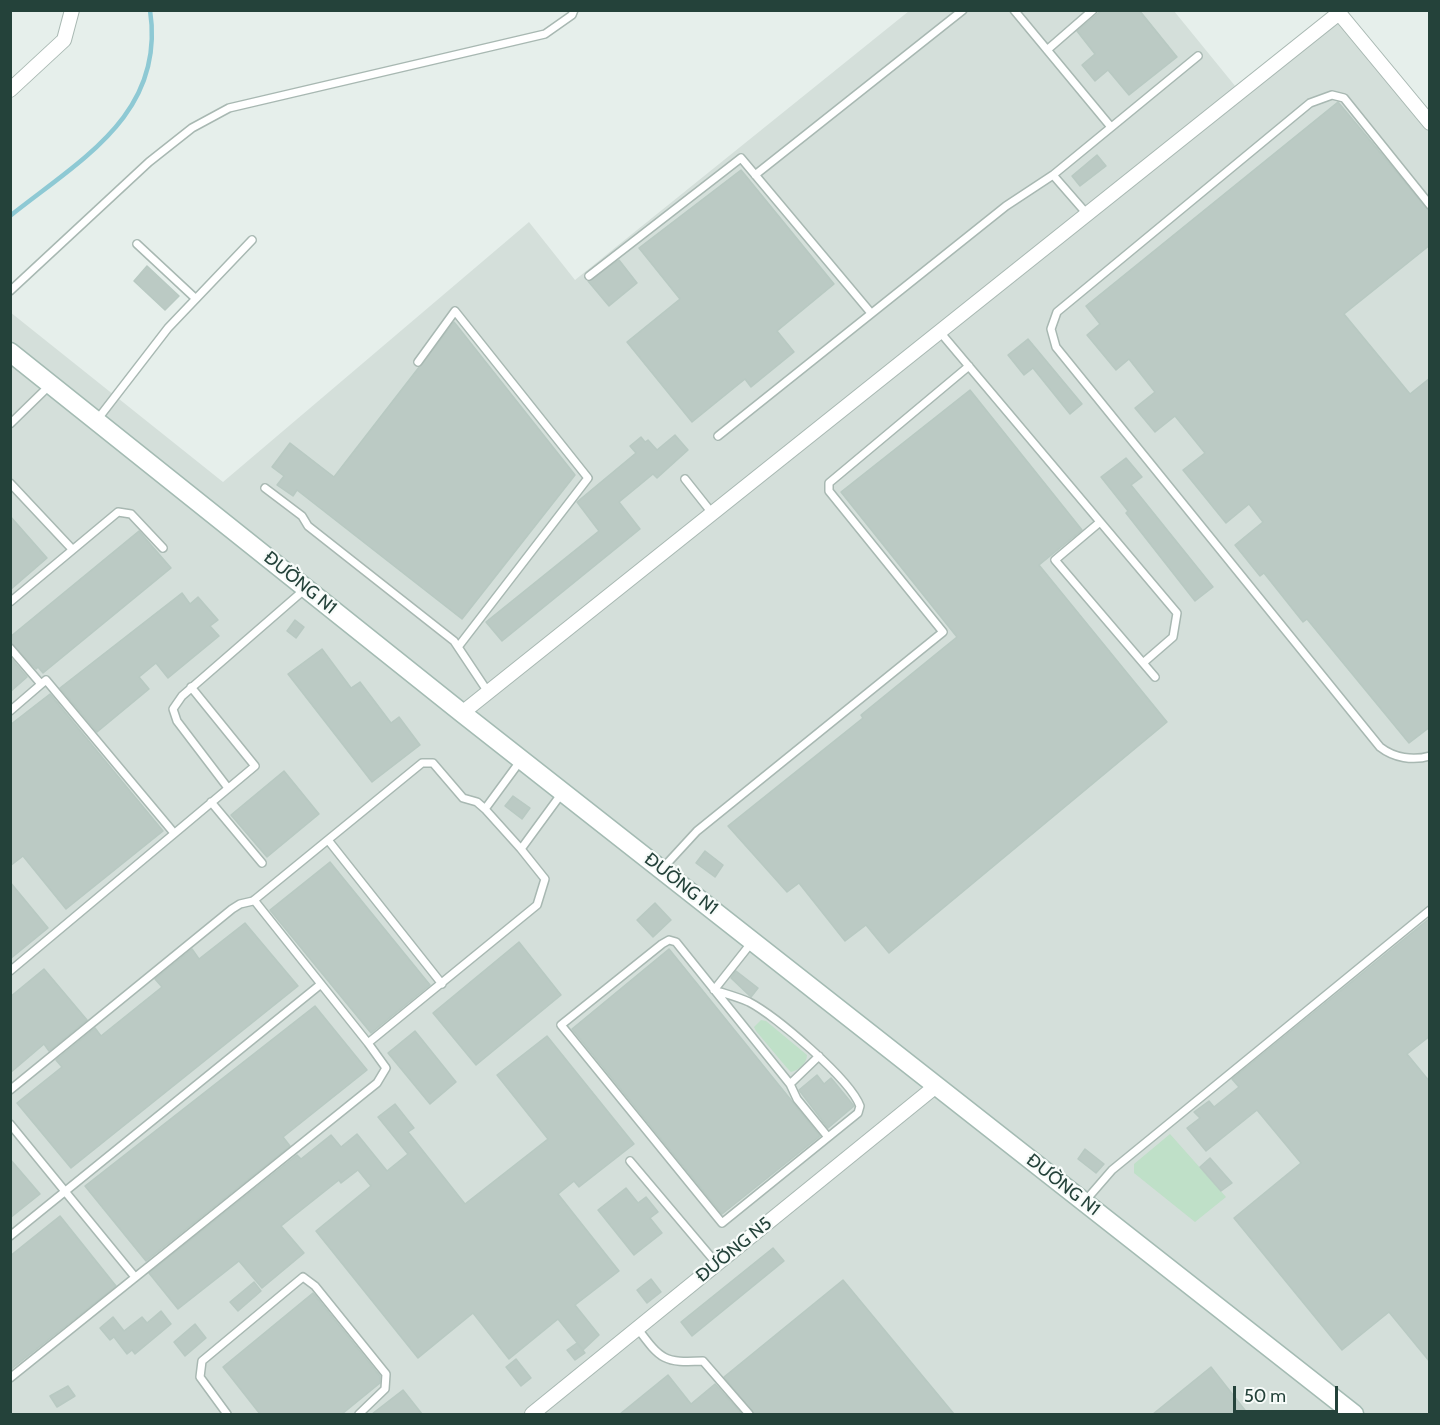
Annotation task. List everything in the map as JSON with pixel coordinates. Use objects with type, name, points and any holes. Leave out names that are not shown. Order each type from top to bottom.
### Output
[{"type":"street","points":[[10,90],[64,40],[72,10]]},
{"type":"street","points":[[462,713],[1339,13],[1430,123]]},
{"type":"street","name":"ĐƯỜNG N1","points":[[10,352],[462,713],[564,790],[1354,1414]]},
{"type":"street","name":"ĐƯỜNG N5","points":[[532,1414],[936,1086]]},
{"type":"lane","points":[[10,291],[149,162],[210,116],[229,108],[545,34],[572,15],[574,10]]},
{"type":"lane","points":[[755,175],[963,10]]},
{"type":"lane","points":[[1014,10],[1111,127]]},
{"type":"lane","points":[[1047,50],[1093,10]]},
{"type":"lane","points":[[718,436],[1006,206],[1053,175],[1198,56]]},
{"type":"lane","points":[[1430,205],[1344,98],[1332,95],[1310,103],[1057,312],[1051,329],[1056,346],[1380,747],[1390,754],[1418,759],[1430,756]]},
{"type":"lane","points":[[589,276],[741,158],[871,313]]},
{"type":"lane","points":[[1053,175],[1087,214]]},
{"type":"lane","points":[[97,420],[157,341],[252,240]]},
{"type":"lane","points":[[137,244],[195,298]]},
{"type":"lane","points":[[418,362],[455,311],[588,478],[458,647]]},
{"type":"lane","points":[[940,332],[1177,613],[1173,637],[1143,663]]},
{"type":"lane","points":[[662,869],[697,831],[943,632],[829,491],[829,483],[969,366]]},
{"type":"lane","points":[[10,424],[51,384]]},
{"type":"lane","points":[[685,479],[712,513]]},
{"type":"lane","points":[[10,483],[72,549]]},
{"type":"lane","points":[[265,488],[302,516],[308,526],[413,608],[458,647],[488,692]]},
{"type":"lane","points":[[10,602],[118,512],[131,514],[163,549]]},
{"type":"lane","points":[[1101,522],[1055,560],[1155,677]]},
{"type":"lane","points":[[228,788],[177,721],[173,709],[191,687],[306,588]]},
{"type":"lane","points":[[10,648],[41,684]]},
{"type":"lane","points":[[10,711],[46,680],[174,833]]},
{"type":"lane","points":[[10,971],[255,766],[191,687]]},
{"type":"lane","points":[[485,809],[522,758]]},
{"type":"lane","points":[[10,1090],[232,909],[254,900],[426,761],[433,764],[463,798],[477,802],[485,809],[545,879],[540,898],[531,910],[368,1043]]},
{"type":"lane","points":[[521,849],[564,790]]},
{"type":"lane","points":[[211,802],[262,863]]},
{"type":"lane","points":[[328,840],[442,984]]},
{"type":"lane","points":[[10,1378],[377,1083],[386,1068],[254,900]]},
{"type":"lane","points":[[1085,1203],[1112,1170],[1430,910]]},
{"type":"lane","points":[[714,990],[751,1003],[819,1056],[833,1069],[860,1106],[858,1113],[722,1223],[561,1025],[669,940],[676,942],[714,990],[790,1084],[797,1099],[828,1137]]},
{"type":"lane","points":[[714,990],[753,941]]},
{"type":"lane","points":[[10,1236],[321,984]]},
{"type":"lane","points":[[790,1084],[819,1056]]},
{"type":"lane","points":[[10,1124],[135,1277]]},
{"type":"lane","points":[[630,1161],[717,1264]]},
{"type":"lane","points":[[227,1414],[200,1377],[202,1361],[303,1278],[315,1286],[386,1374],[385,1389],[359,1414]]},
{"type":"lane","points":[[638,1329],[656,1352],[673,1362],[703,1361],[748,1414]]},
{"type":"shaded area","points":[[909,11],[1174,11],[1240,92],[1339,13],[1429,123],[1429,1414],[11,1414],[10,312],[223,482],[529,222],[575,280]]},
{"type":"green space","points":[[761,1020],[766,1021],[807,1055],[806,1061],[800,1068],[791,1072],[756,1031],[754,1027]]},
{"type":"green space","points":[[1170,1134],[1226,1197],[1195,1222],[1134,1173],[1134,1164]]},
{"type":"building","points":[[1102,10],[1139,10],[1177,57],[1129,95],[1108,70],[1095,81],[1082,65],[1095,54],[1077,31]]},
{"type":"building","points":[[1338,102],[1430,212],[1430,245],[1344,314],[1410,394],[1430,378],[1430,727],[1409,743],[1307,619],[1303,622],[1264,573],[1260,576],[1235,545],[1263,522],[1249,504],[1226,523],[1183,470],[1205,453],[1175,416],[1155,432],[1135,408],[1155,392],[1129,359],[1116,370],[1087,335],[1100,324],[1086,306]]},
{"type":"building","points":[[1097,155],[1106,166],[1080,186],[1072,176]]},
{"type":"building","points":[[741,170],[834,284],[777,331],[794,352],[751,387],[745,379],[692,422],[627,342],[680,299],[639,248]]},
{"type":"building","points":[[619,260],[637,283],[609,306],[588,281]]},
{"type":"building","points":[[147,266],[179,296],[165,310],[134,281]]},
{"type":"building","points":[[454,322],[575,475],[462,619],[297,490],[293,496],[277,485],[284,476],[272,467],[290,443],[334,477]]},
{"type":"building","points":[[1028,339],[1082,404],[1070,414],[1033,368],[1024,375],[1008,355]]},
{"type":"building","points":[[970,390],[1082,530],[1039,565],[1167,722],[889,953],[866,925],[845,941],[799,883],[787,892],[728,826],[863,718],[861,715],[957,637],[841,492]]},
{"type":"building","points":[[675,435],[688,450],[657,478],[653,474],[619,502],[640,529],[502,641],[486,622],[599,531],[577,502],[636,453],[630,446],[641,437],[645,442],[648,440],[657,450]]},
{"type":"building","points":[[1126,458],[1142,477],[1131,485],[1213,587],[1195,601],[1126,513],[1128,511],[1101,477]]},
{"type":"building","points":[[10,516],[47,558],[10,590]]},
{"type":"building","points":[[139,531],[171,568],[43,673],[38,667],[36,669],[10,643],[10,637]]},
{"type":"building","points":[[182,593],[190,604],[198,597],[218,620],[210,626],[219,636],[168,678],[156,663],[139,677],[149,689],[97,732],[60,688]]},
{"type":"building","points":[[295,620],[304,627],[296,638],[287,631]]},
{"type":"building","points":[[322,649],[351,688],[360,682],[391,723],[399,717],[420,745],[372,782],[288,674]]},
{"type":"building","points":[[10,657],[27,677],[10,692]]},
{"type":"building","points":[[50,694],[163,831],[66,909],[23,856],[10,866],[10,725]]},
{"type":"building","points":[[284,771],[319,814],[267,857],[231,815]]},
{"type":"building","points":[[513,796],[530,808],[522,819],[505,806]]},
{"type":"building","points":[[705,851],[723,865],[715,877],[696,863]]},
{"type":"building","points":[[330,862],[430,985],[371,1033],[270,910]]},
{"type":"building","points":[[10,882],[48,928],[10,959]]},
{"type":"building","points":[[655,903],[671,920],[653,937],[637,920]]},
{"type":"building","points":[[1430,918],[1430,1036],[1407,1054],[1430,1082],[1430,1362],[1389,1312],[1342,1350],[1234,1218],[1301,1163],[1257,1110],[1206,1151],[1187,1128],[1200,1118],[1194,1112],[1209,1101],[1214,1107],[1239,1087],[1232,1079]]},
{"type":"building","points":[[245,923],[298,986],[71,1168],[17,1103],[62,1067],[56,1060],[95,1028],[101,1036],[162,987],[155,979],[192,949],[199,959]]},
{"type":"building","points":[[519,942],[561,995],[476,1065],[433,1013]]},
{"type":"building","points":[[669,949],[820,1136],[722,1214],[572,1029]]},
{"type":"building","points":[[44,969],[87,1020],[49,1051],[44,1044],[10,1073],[10,997]]},
{"type":"building","points":[[736,971],[758,988],[751,997],[731,978]]},
{"type":"building","points":[[315,1006],[367,1070],[283,1137],[290,1146],[146,1261],[85,1186]]},
{"type":"building","points":[[415,1031],[456,1082],[430,1104],[388,1053]]},
{"type":"building","points":[[547,1036],[634,1144],[579,1187],[574,1181],[558,1194],[619,1271],[575,1305],[599,1335],[583,1350],[558,1319],[509,1359],[473,1313],[418,1358],[316,1231],[371,1186],[358,1170],[341,1183],[339,1180],[281,1226],[304,1253],[262,1288],[239,1261],[178,1309],[149,1273],[297,1155],[301,1159],[331,1135],[341,1147],[357,1134],[387,1171],[408,1154],[378,1117],[395,1104],[414,1128],[408,1132],[465,1204],[548,1139],[497,1075]]},
{"type":"building","points":[[817,1075],[824,1084],[831,1078],[854,1106],[828,1128],[799,1090]]},
{"type":"building","points":[[1085,1149],[1104,1164],[1096,1173],[1078,1159]]},
{"type":"building","points":[[1210,1158],[1232,1183],[1221,1191],[1200,1167]]},
{"type":"building","points":[[10,1159],[40,1194],[10,1218]]},
{"type":"building","points":[[626,1188],[638,1203],[646,1197],[658,1212],[650,1218],[662,1233],[634,1255],[598,1210]]},
{"type":"building","points":[[60,1216],[116,1286],[10,1370],[10,1256]]},
{"type":"building","points":[[773,1248],[784,1261],[692,1336],[681,1322]]},
{"type":"building","points":[[651,1279],[661,1292],[647,1303],[637,1290]]},
{"type":"building","points":[[843,1280],[954,1414],[754,1414],[724,1377]]},
{"type":"building","points":[[254,1282],[261,1291],[238,1311],[230,1302]]},
{"type":"building","points":[[313,1293],[380,1376],[380,1383],[342,1414],[260,1414],[223,1367]]},
{"type":"building","points":[[161,1311],[171,1324],[135,1354],[132,1350],[127,1354],[114,1337],[110,1340],[100,1328],[113,1317],[124,1331],[142,1317],[147,1323]]},
{"type":"building","points":[[195,1324],[206,1338],[185,1356],[174,1342]]},
{"type":"building","points":[[577,1343],[585,1353],[575,1360],[567,1350]]},
{"type":"building","points":[[516,1359],[531,1378],[521,1386],[506,1367]]},
{"type":"building","points":[[1211,1367],[1248,1414],[1153,1414]]},
{"type":"building","points":[[668,1375],[691,1404],[715,1384],[742,1414],[620,1414]]},
{"type":"building","points":[[68,1386],[75,1396],[57,1407],[50,1396]]},
{"type":"building","points":[[403,1390],[422,1414],[372,1414]]},
{"type":"waterway","points":[[10,216],[89,154],[112,131],[131,106],[145,78],[151,46],[150,10]]}]
